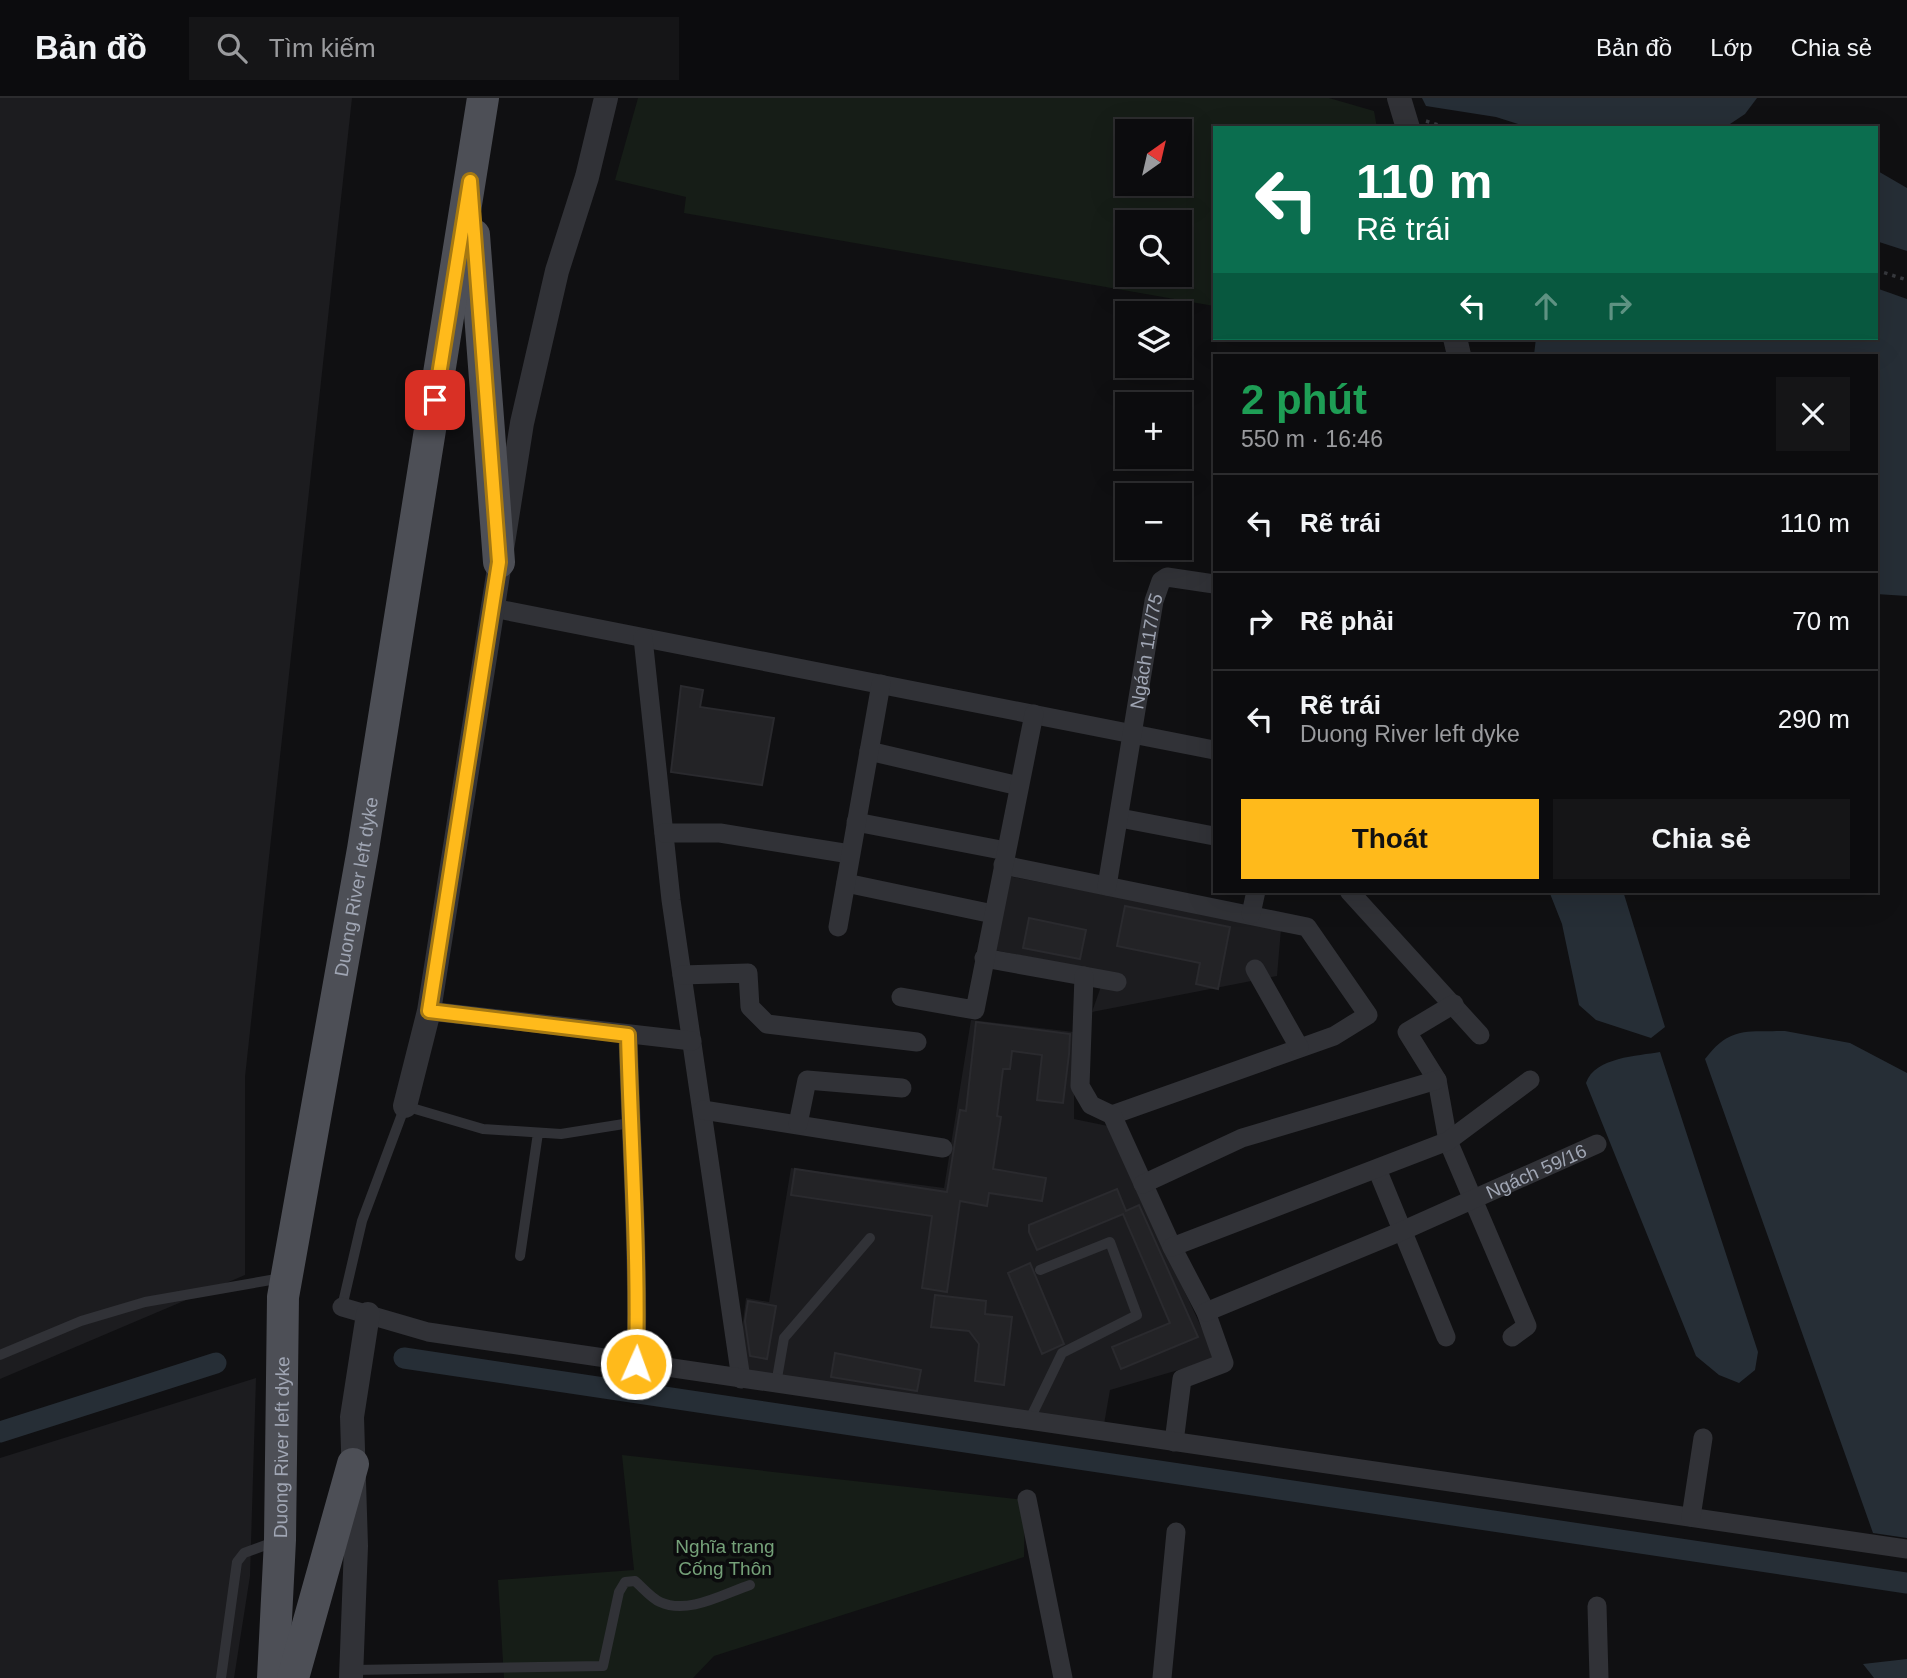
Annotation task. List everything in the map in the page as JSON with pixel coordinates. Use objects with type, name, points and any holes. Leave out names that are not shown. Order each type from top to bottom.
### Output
[{"type":"main road","name":"Duong River left dyke","points":[[273,1678],[280,1540],[283,1297],[363,849],[483,98]]},
{"type":"main road","points":[[470,181],[499,562]]},
{"type":"main road","points":[[293,1678],[353,1464]]},
{"type":"street","points":[[404,1106],[429,1011],[499,562],[542,329],[606,98]]},
{"type":"street","points":[[1399,98],[1407,126]]},
{"type":"street","name":"Ngách 117/75","points":[[1133,736],[1154,601],[1161,582],[1167,577],[1213,584]]},
{"type":"street","points":[[493,608],[1213,750]]},
{"type":"street","points":[[643,638],[682,975],[741,1379]]},
{"type":"street","points":[[838,927],[881,684]]},
{"type":"street","points":[[901,997],[975,1010],[1034,714]]},
{"type":"street","points":[[1107,886],[1133,736]]},
{"type":"street","points":[[869,751],[1019,786]]},
{"type":"street","points":[[1120,818],[1213,836]]},
{"type":"street","points":[[856,822],[1107,886],[1307,927],[1367,1015],[1334,1035],[1112,1115]]},
{"type":"street","points":[[664,833],[720,833],[850,854]]},
{"type":"street","points":[[846,883],[993,914]]},
{"type":"street","points":[[1251,914],[1256,893]]},
{"type":"street","points":[[1351,893],[1480,1035]]},
{"type":"street","points":[[984,958],[1117,982]]},
{"type":"street","points":[[1255,970],[1299,1047]]},
{"type":"street","points":[[682,975],[748,973],[750,1007],[766,1024],[917,1042]]},
{"type":"street","points":[[1084,976],[1080,1086],[1091,1105],[1112,1115],[1172,1247],[1206,1312],[1224,1363],[1182,1379],[1174,1442]]},
{"type":"street","points":[[1454,1004],[1407,1032],[1437,1080],[1448,1141],[1527,1326],[1512,1337]]},
{"type":"street","points":[[429,1011],[692,1041]]},
{"type":"street","points":[[628,1035],[633,1216],[638,1272],[636,1364]]},
{"type":"street","points":[[798,1124],[807,1080],[902,1088]]},
{"type":"street","points":[[1143,1184],[1242,1138],[1437,1080]]},
{"type":"street","points":[[1172,1247],[1448,1141],[1530,1080]]},
{"type":"street","points":[[703,1110],[943,1148]]},
{"type":"street","name":"Ngách 59/16","points":[[1206,1312],[1402,1231],[1597,1144]]},
{"type":"street","points":[[1377,1168],[1446,1337]]},
{"type":"street","points":[[342,1307],[428,1332],[1907,1549]]},
{"type":"street","points":[[351,1674],[356,1546],[351,1430],[355,1386],[368,1314]]},
{"type":"street","points":[[1691,1517],[1703,1438]]},
{"type":"street","points":[[1027,1499],[1063,1678]]},
{"type":"street","points":[[1163,1678],[1176,1532]]},
{"type":"street","points":[[1597,1606],[1599,1678]]},
{"type":"lane","points":[[342,1307],[362,1221],[404,1106],[483,1129],[561,1134],[630,1123]]},
{"type":"lane","points":[[520,1256],[538,1133]]},
{"type":"lane","points":[[776,1384],[784,1338],[870,1238]]},
{"type":"lane","points":[[1029,1421],[1062,1353],[1138,1315],[1110,1242],[1040,1270]]},
{"type":"lane","points":[[0,1355],[82,1321],[145,1302],[286,1277]]},
{"type":"lane","points":[[220,1678],[237,1562],[244,1553],[280,1540]]},
{"type":"lane","points":[[351,1674],[603,1666],[619,1592],[625,1582],[635,1581],[657,1601],[672,1607],[690,1606],[750,1585]]},
{"type":"path","points":[[1878,271],[1907,280]]},
{"type":"shaded area","points":[[0,98],[352,98],[245,1077],[245,1275],[0,1379]]},
{"type":"shaded area","points":[[1422,98],[1757,98],[1745,114],[1727,126],[1525,126],[1496,117],[1426,106]]},
{"type":"shaded area","points":[[1878,171],[1907,188],[1907,251],[1878,242]]},
{"type":"shaded area","points":[[1878,289],[1907,299],[1907,596],[1878,594],[1878,354],[1534,354],[1536,340],[1878,340]]},
{"type":"shaded area","points":[[1008,876],[1281,929],[1277,976],[1092,1012],[1106,972],[994,950]]},
{"type":"shaded area","points":[[1550,893],[1624,893],[1665,1027],[1651,1038],[1596,1020],[1579,1005],[1562,924]]},
{"type":"shaded area","points":[[971,1020],[1074,1032],[1074,1119],[1108,1126],[1216,1359],[1110,1390],[1103,1430],[737,1369],[746,1298],[769,1302],[791,1168],[944,1188]]},
{"type":"shaded area","points":[[1785,1031],[1850,1043],[1907,1073],[1907,1538],[1873,1533],[1705,1059],[1714,1048],[1731,1036],[1749,1032]]},
{"type":"shaded area","points":[[1660,1052],[1758,1352],[1755,1370],[1739,1383],[1719,1375],[1696,1356],[1586,1083],[1591,1074],[1608,1063]]},
{"type":"shaded area","points":[[256,1378],[250,1576],[234,1678],[0,1678],[0,1458]]},
{"type":"shaded area","points":[[1907,1659],[1907,1678],[1874,1678],[1863,1664]]},
{"type":"green space","points":[[638,98],[1329,98],[1374,111],[1377,126],[1213,126],[1213,306],[684,213],[686,197],[615,180]]},
{"type":"green space","name":"Nghĩa trang Cống Thôn","points":[[622,1455],[1025,1500],[1024,1557],[714,1656],[693,1678],[504,1678],[498,1580],[634,1570]]},
{"type":"building","points":[[681,686],[703,690],[700,707],[774,718],[762,785],[671,772]]},
{"type":"building","points":[[1125,906],[1230,927],[1218,989],[1196,984],[1200,963],[1117,946]]},
{"type":"building","points":[[1029,918],[1086,930],[1080,959],[1023,948]]},
{"type":"building","points":[[976,1022],[1070,1034],[1069,1054],[1063,1103],[1037,1100],[1042,1055],[1012,1051],[1010,1069],[1003,1069],[997,1116],[1001,1117],[993,1169],[1046,1178],[1042,1201],[989,1193],[987,1206],[960,1201],[947,1292],[922,1288],[932,1216],[791,1195],[795,1169],[947,1192],[960,1110],[966,1111]]},
{"type":"building","points":[[1117,1189],[1126,1211],[1139,1205],[1198,1337],[1121,1369],[1112,1347],[1170,1323],[1123,1214],[1037,1250],[1029,1232],[1029,1225]]},
{"type":"building","points":[[1030,1263],[1064,1344],[1042,1354],[1008,1273]]},
{"type":"building","points":[[935,1295],[986,1301],[985,1314],[1012,1317],[1004,1385],[975,1381],[979,1344],[969,1331],[931,1327]]},
{"type":"building","points":[[748,1301],[776,1306],[767,1359],[750,1356],[745,1321]]},
{"type":"building","points":[[835,1353],[921,1370],[917,1391],[831,1377]]},
{"type":"waterway","points":[[404,1358],[1907,1583]]},
{"type":"waterway","points":[[0,1432],[216,1363]]},
{"type":"route","points":[[435,400],[470,181],[499,562],[429,1011],[628,1035],[633,1216],[638,1272],[636,1364]]}]
